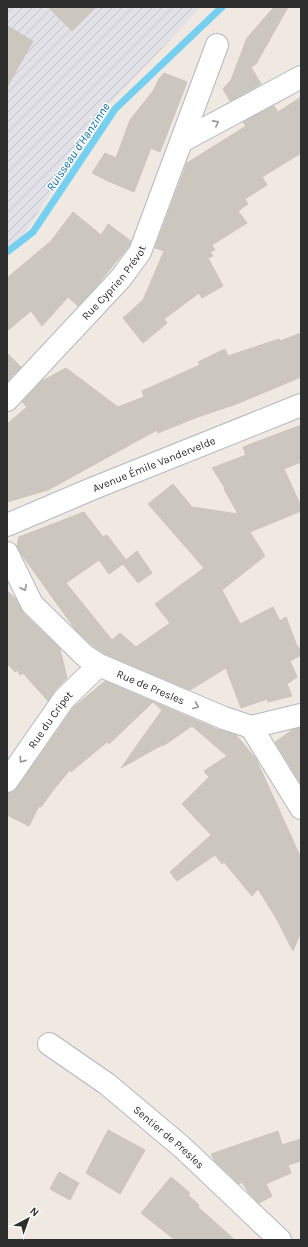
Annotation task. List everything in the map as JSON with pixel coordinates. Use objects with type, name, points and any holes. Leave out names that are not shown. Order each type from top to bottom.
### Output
[{"type":"street","name":"Rue Cyprien Prévot","points":[[7,400],[121,278],[140,252],[218,45]]},
{"type":"street","points":[[182,141],[301,77]]},
{"type":"street","name":"Avenue Émile Vandervelde","points":[[7,525],[94,488],[301,405]]},
{"type":"street","name":"Rue de Presles","points":[[7,553],[32,604],[85,656],[99,665],[224,718],[251,727]]},
{"type":"street","name":"Rue du Cripet","points":[[7,781],[64,699],[99,665]]},
{"type":"street","points":[[301,715],[251,727],[301,808]]},
{"type":"street","name":"Sentier de Presles","points":[[50,1044],[107,1084],[172,1138],[280,1240]]},
{"type":"shaded area","points":[[7,7],[201,7],[104,110],[19,242],[7,251]]},
{"type":"building","points":[[48,7],[96,7],[72,31]]},
{"type":"building","points":[[274,7],[288,7],[256,64],[251,67],[261,84],[230,101],[223,89],[231,80],[247,38]]},
{"type":"building","points":[[7,26],[33,41],[7,87]]},
{"type":"building","points":[[164,73],[187,82],[160,152],[151,148],[134,192],[92,173],[105,153],[116,158],[130,120],[153,91]]},
{"type":"building","points":[[301,97],[301,153],[262,177],[267,185],[245,199],[248,204],[238,211],[247,223],[212,245],[215,250],[210,252],[213,256],[208,258],[223,286],[202,298],[199,293],[164,319],[167,323],[143,343],[123,318],[143,300],[164,251],[155,248],[187,163],[246,126],[243,122],[274,106],[278,112]]},
{"type":"building","points":[[73,212],[101,235],[108,224],[131,241],[129,246],[78,306],[68,297],[42,326],[31,311],[7,331],[7,278],[51,241]]},
{"type":"building","points":[[301,333],[301,377],[239,403],[195,418],[158,433],[157,430],[48,490],[7,502],[7,424],[27,407],[22,402],[42,381],[66,368],[118,407],[144,397],[142,391],[200,365],[198,362],[225,349],[228,356],[279,339],[280,341]]},
{"type":"building","points":[[7,353],[21,367],[7,382]]},
{"type":"building","points":[[301,425],[301,462],[284,469],[301,506],[301,511],[250,532],[265,556],[222,590],[240,624],[273,607],[280,621],[286,617],[297,646],[301,649],[301,655],[290,661],[297,677],[287,684],[292,696],[268,702],[267,699],[241,708],[226,668],[190,690],[105,654],[93,646],[75,629],[17,546],[19,537],[84,512],[103,537],[107,535],[126,560],[137,551],[152,573],[138,583],[123,564],[109,574],[99,560],[66,583],[112,640],[120,633],[136,647],[170,623],[155,604],[204,568],[148,504],[173,484],[192,507],[238,514],[224,489],[225,488],[212,468],[246,455],[243,447]]},
{"type":"building","points":[[7,591],[16,599],[23,613],[60,649],[67,678],[55,690],[48,701],[23,673],[20,675],[17,670],[15,672],[7,663]]},
{"type":"building","points":[[105,681],[219,730],[236,735],[256,759],[301,858],[301,932],[293,951],[276,918],[258,889],[252,896],[224,862],[222,864],[215,855],[177,881],[170,872],[211,835],[182,804],[209,777],[204,771],[227,756],[192,726],[163,746],[162,745],[121,768],[162,710],[153,702],[109,744],[107,742],[71,772],[70,770],[41,807],[39,806],[29,826],[7,815],[7,793],[13,792],[17,788],[74,707]]},
{"type":"building","points":[[301,728],[301,784],[275,742],[294,729]]},
{"type":"building","points":[[108,1130],[145,1150],[120,1194],[86,1173]]},
{"type":"building","points":[[278,1131],[282,1145],[301,1139],[301,1161],[288,1165],[291,1173],[266,1184],[272,1196],[259,1203],[248,1192],[242,1182],[239,1184],[215,1161],[211,1154]]},
{"type":"building","points":[[59,1172],[79,1183],[70,1200],[50,1189]]},
{"type":"building","points":[[171,1177],[190,1193],[188,1195],[199,1205],[198,1207],[235,1240],[175,1240],[141,1213]]},
{"type":"waterway","name":"Ruisseau d'Hanzinne","points":[[7,252],[33,232],[115,109],[222,7]]}]
